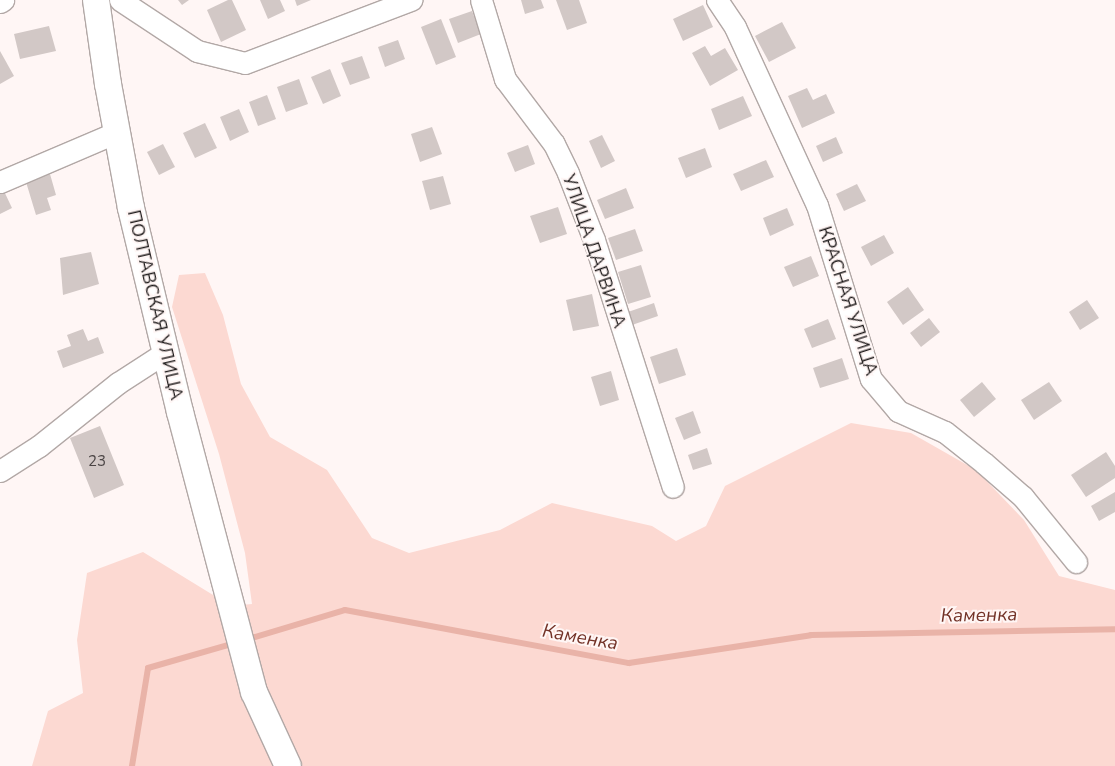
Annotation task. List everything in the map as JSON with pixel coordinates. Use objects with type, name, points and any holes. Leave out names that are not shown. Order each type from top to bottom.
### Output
[{"type":"street","name":"ПОЛТАВСКАЯ УЛИЦА","points":[[96,0],[131,208],[166,352],[254,692],[288,766]]},
{"type":"street","points":[[120,0],[198,51],[246,63],[411,0]]},
{"type":"street","name":"УЛИЦА ДАРВИНА","points":[[481,0],[505,79],[554,144],[568,173],[594,240],[673,487]]},
{"type":"street","name":"КРАСНАЯ УЛИЦА","points":[[717,0],[735,27],[817,205],[871,379],[898,411],[946,432],[991,468],[1023,497],[1076,562]]},
{"type":"street","points":[[0,182],[117,132]]},
{"type":"street","points":[[0,472],[39,446],[118,383],[166,352]]},
{"type":"shaded area","points":[[205,273],[223,315],[241,384],[270,437],[327,470],[372,538],[409,553],[500,530],[552,503],[652,526],[676,541],[706,526],[725,486],[851,423],[911,433],[976,470],[1024,520],[1059,576],[1115,590],[1115,766],[32,766],[48,711],[83,693],[77,640],[87,573],[143,552],[231,606],[252,604],[245,553],[219,454],[172,307],[179,275]]},
{"type":"building","points":[[178,0],[189,0],[182,5]]},
{"type":"building","points":[[232,0],[246,30],[221,42],[207,10]]},
{"type":"building","points":[[260,0],[280,0],[285,11],[268,19]]},
{"type":"building","points":[[295,0],[311,0],[297,6]]},
{"type":"building","points":[[521,0],[541,0],[544,8],[525,14]]},
{"type":"building","points":[[556,0],[579,0],[587,23],[567,30]]},
{"type":"building","points":[[703,5],[713,27],[683,41],[673,19]]},
{"type":"building","points":[[472,11],[481,34],[458,43],[449,19]]},
{"type":"building","points":[[441,19],[456,57],[436,65],[421,27]]},
{"type":"building","points":[[782,22],[796,48],[769,62],[755,36]]},
{"type":"building","points":[[49,26],[56,51],[20,59],[14,34]]},
{"type":"building","points":[[398,40],[405,59],[385,67],[378,47]]},
{"type":"building","points":[[705,46],[711,56],[725,48],[738,70],[710,86],[692,53]]},
{"type":"building","points":[[0,51],[14,76],[0,84]]},
{"type":"building","points":[[362,56],[370,78],[350,85],[341,63]]},
{"type":"building","points":[[330,69],[341,96],[323,104],[311,77]]},
{"type":"building","points":[[299,79],[308,104],[286,112],[277,87]]},
{"type":"building","points":[[807,88],[813,100],[826,94],[835,113],[802,128],[788,96]]},
{"type":"building","points":[[267,95],[276,119],[258,126],[249,102]]},
{"type":"building","points":[[743,96],[752,116],[719,130],[711,109]]},
{"type":"building","points":[[239,109],[249,132],[230,141],[220,117]]},
{"type":"building","points":[[205,123],[217,148],[195,158],[183,133]]},
{"type":"building","points":[[432,127],[442,154],[420,162],[411,134]]},
{"type":"building","points":[[602,135],[615,161],[601,168],[589,141]]},
{"type":"building","points":[[836,137],[843,153],[823,162],[816,146]]},
{"type":"building","points":[[163,144],[175,167],[159,175],[147,152]]},
{"type":"building","points":[[528,145],[535,164],[515,172],[507,153]]},
{"type":"building","points":[[705,148],[712,167],[686,178],[678,158]]},
{"type":"building","points":[[766,160],[774,177],[741,191],[733,174]]},
{"type":"building","points":[[50,174],[56,195],[47,198],[51,210],[36,215],[26,182]]},
{"type":"building","points":[[443,176],[451,204],[430,210],[422,181]]},
{"type":"building","points":[[857,184],[866,201],[844,211],[836,194]]},
{"type":"building","points":[[626,188],[634,208],[605,219],[597,200]]},
{"type":"building","points":[[3,189],[12,208],[0,214],[0,190]]},
{"type":"building","points":[[558,207],[567,234],[540,243],[530,216]]},
{"type":"building","points":[[787,208],[794,225],[770,236],[763,218]]},
{"type":"building","points":[[635,229],[643,251],[616,260],[608,238]]},
{"type":"building","points":[[884,235],[894,253],[871,266],[861,247]]},
{"type":"building","points":[[91,252],[99,284],[63,295],[60,258]]},
{"type":"building","points":[[811,256],[819,276],[793,287],[784,267]]},
{"type":"building","points":[[641,265],[651,297],[628,304],[618,272]]},
{"type":"building","points":[[908,287],[924,310],[903,325],[887,302]]},
{"type":"building","points":[[592,294],[599,326],[573,331],[566,300]]},
{"type":"building","points":[[1087,300],[1099,318],[1080,330],[1069,312]]},
{"type":"building","points":[[654,303],[658,316],[632,325],[628,312]]},
{"type":"building","points":[[929,318],[940,332],[921,347],[910,333]]},
{"type":"building","points":[[828,319],[836,339],[812,348],[804,329]]},
{"type":"building","points":[[83,329],[88,341],[98,337],[104,353],[63,368],[57,351],[71,346],[67,335]]},
{"type":"building","points":[[677,348],[686,375],[659,384],[650,357]]},
{"type":"building","points":[[842,358],[849,379],[820,388],[813,368]]},
{"type":"building","points":[[611,371],[619,400],[600,406],[591,377]]},
{"type":"building","points":[[982,382],[996,399],[974,417],[960,400]]},
{"type":"building","points":[[1049,382],[1062,401],[1034,420],[1021,400]]},
{"type":"building","points":[[693,411],[701,433],[684,440],[675,418]]},
{"type":"building","points":[[100,426],[124,485],[94,498],[70,438]]},
{"type":"building","points":[[707,448],[712,464],[693,470],[688,455]]},
{"type":"building","points":[[1106,452],[1115,466],[1115,478],[1086,497],[1071,475]]},
{"type":"building","points":[[1115,492],[1115,512],[1099,521],[1091,506]]},
{"type":"waterway","name":"Каменка","points":[[245,640],[345,610],[629,663],[811,635],[1115,629]]},
{"type":"waterway","name":"Каменка","points":[[132,766],[148,668],[235,643]]}]
